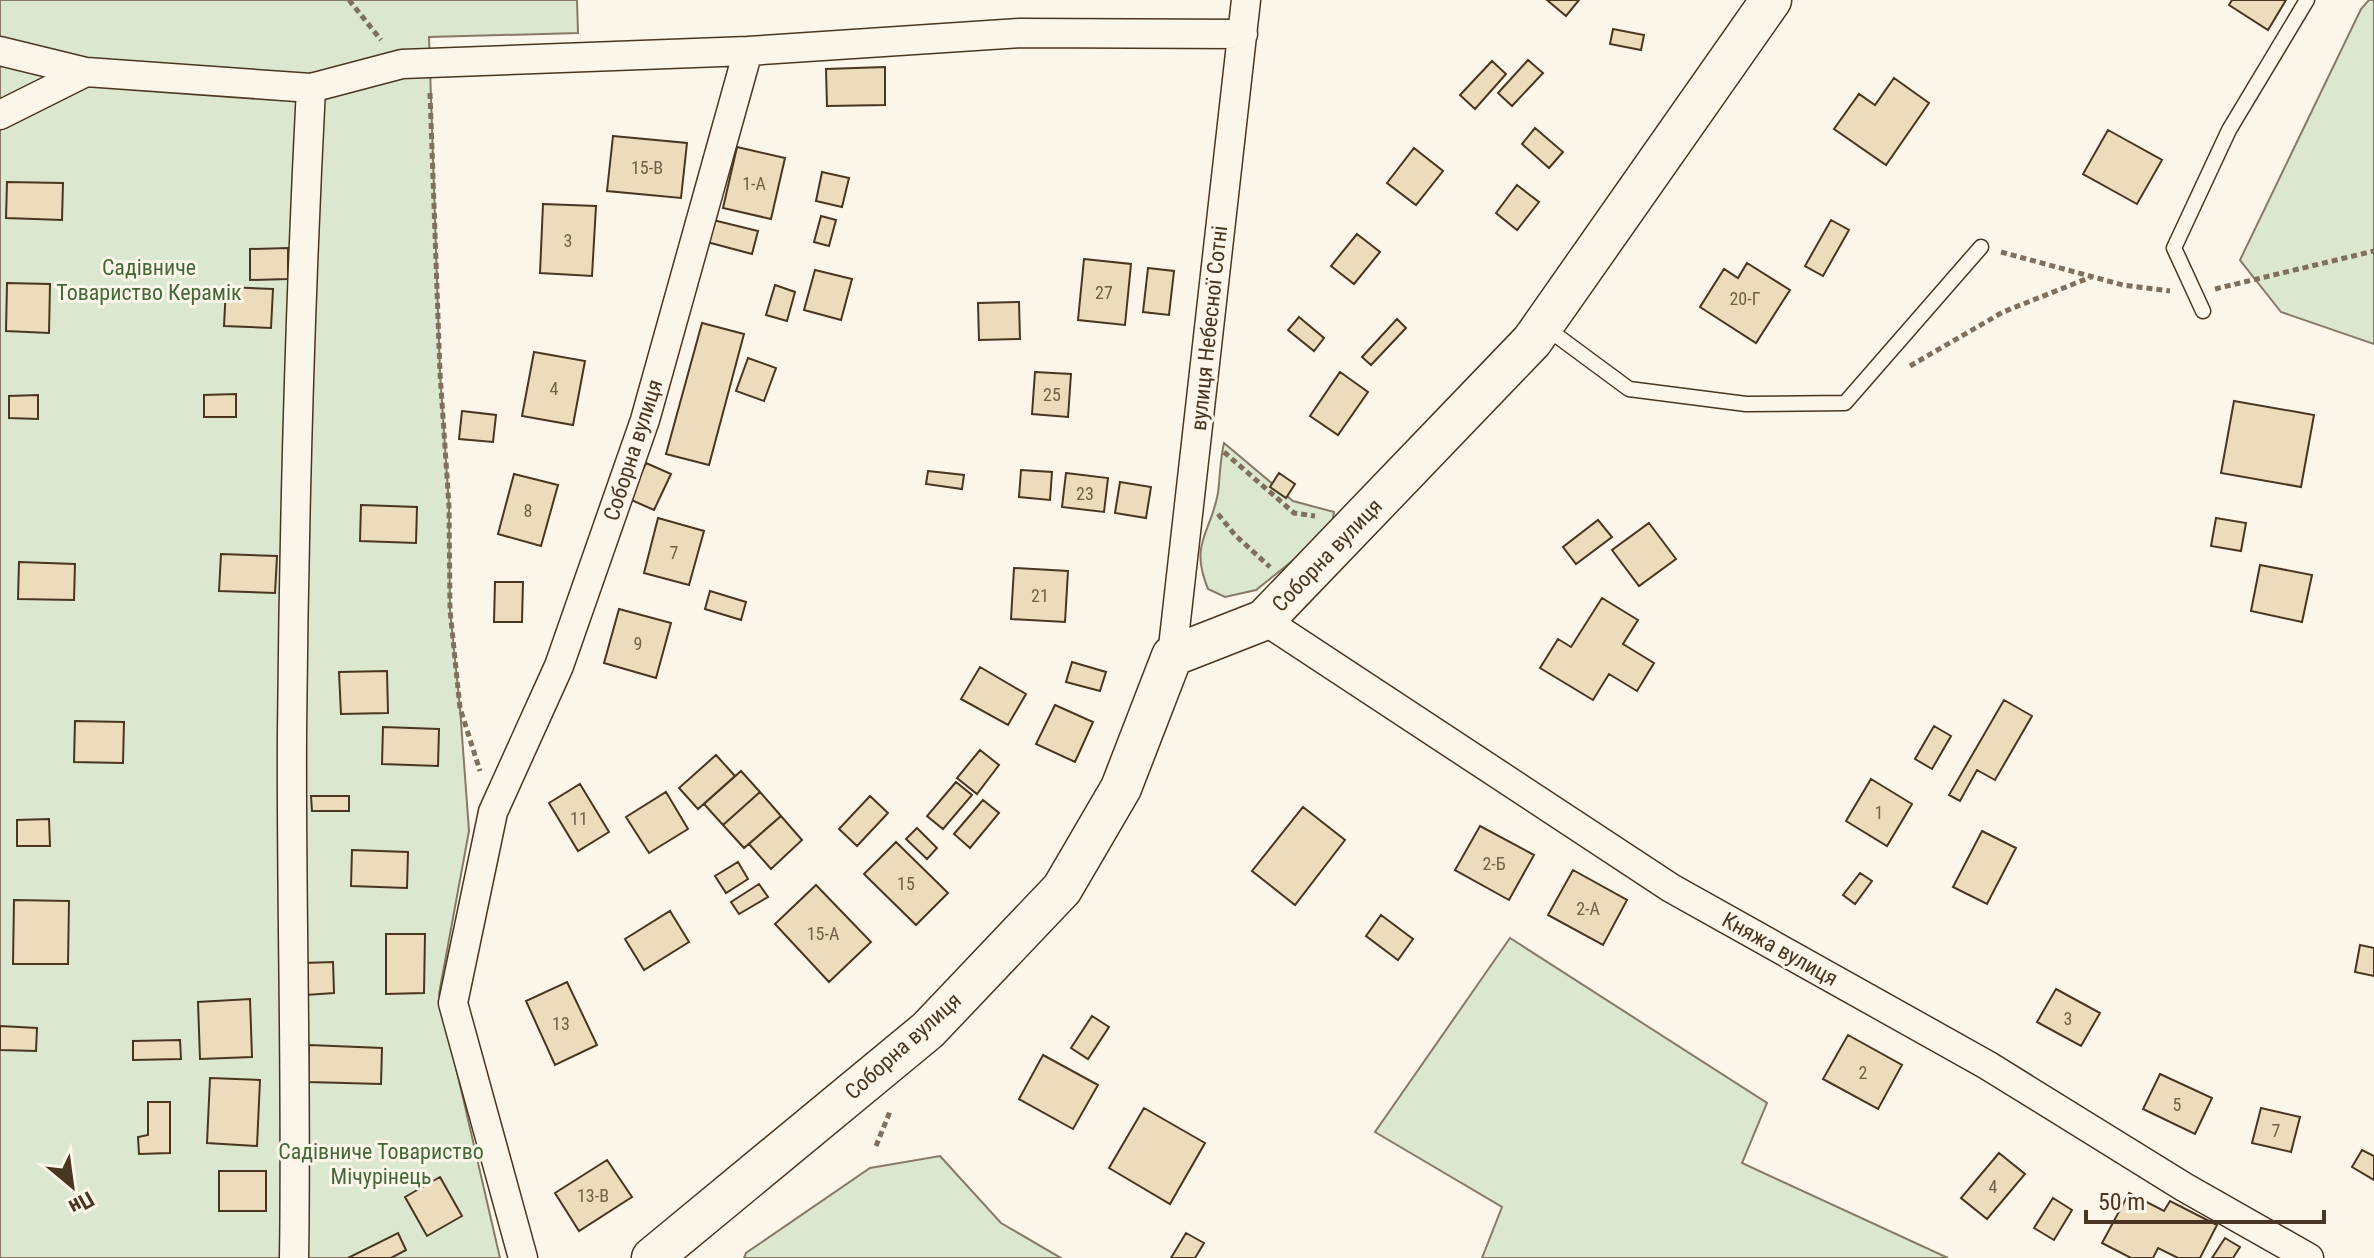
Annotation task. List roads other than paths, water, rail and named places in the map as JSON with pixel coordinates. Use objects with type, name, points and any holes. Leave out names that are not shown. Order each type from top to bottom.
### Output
[{"type":"main road","name":"Соборна вулиця","points":[[652,1258],[928,1030],[1062,889],[1121,788],[1172,656],[1264,620],[1532,341],[1771,0]]},
{"type":"street","name":"вулиця Небесної Сотні","points":[[1172,656],[1246,0]]},
{"type":"street","points":[[0,51],[86,72],[311,88],[416,64],[748,51],[1020,33],[1243,34]]},
{"type":"street","name":"Соборна вулиця","points":[[523,1258],[453,1003],[493,812],[559,666],[645,420],[748,51]]},
{"type":"street","points":[[0,115],[86,72]]},
{"type":"street","points":[[294,1258],[293,718],[300,299],[311,88]]},
{"type":"street","name":"Княжа вулиця","points":[[1264,620],[1671,888],[1987,1065],[2184,1187],[2309,1258]]},
{"type":"lane","points":[[2203,311],[2174,248],[2229,130],[2307,0]]},
{"type":"lane","points":[[1543,326],[1629,389],[1746,404],[1845,403],[1981,247]]},
{"type":"park label","name":"Садівниче Товариство Керамік","points":[[149,280]]},
{"type":"park label","name":"Садівниче Товариство Мічурінець","points":[[381,1164]]}]
